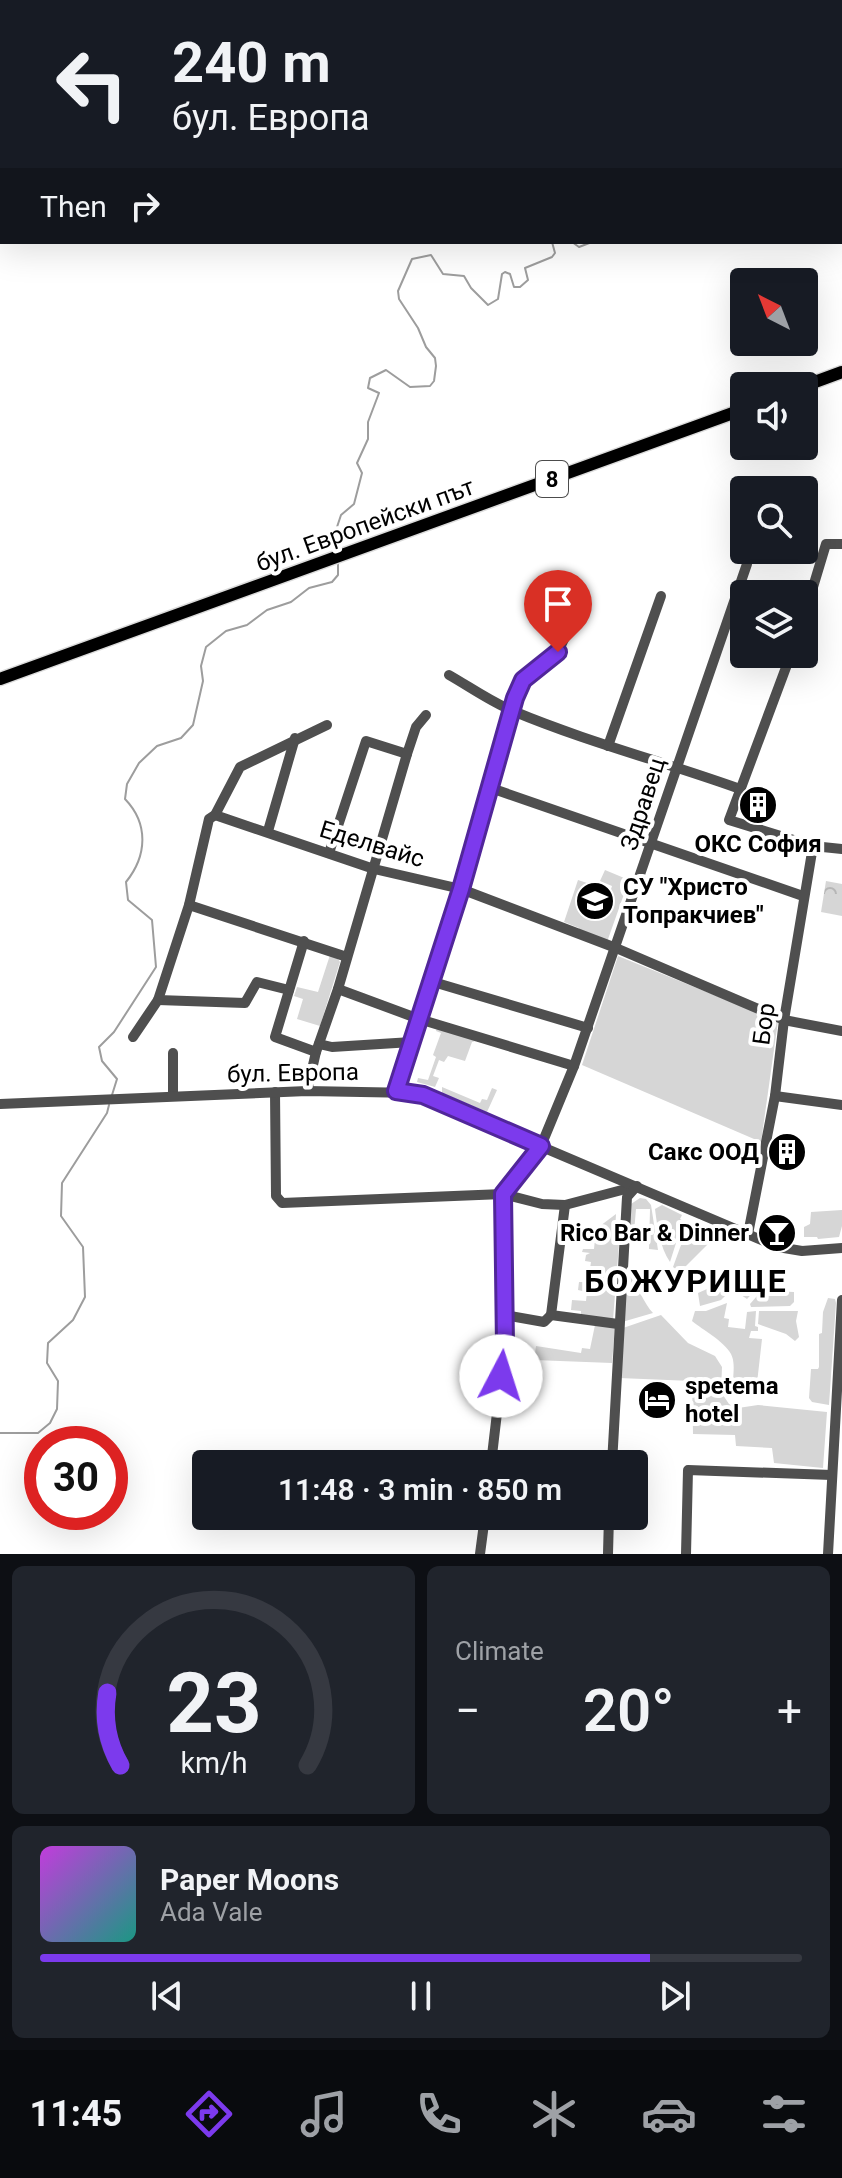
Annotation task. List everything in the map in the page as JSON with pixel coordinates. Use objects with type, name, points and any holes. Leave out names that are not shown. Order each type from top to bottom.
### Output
[{"type":"main road","points":[[818,381],[842,372]]},
{"type":"main road","name":"бул. Европейски път","points":[[0,679],[730,414]]},
{"type":"street","points":[[815,580],[826,544],[842,544]]},
{"type":"street","name":"Здравец","points":[[503,1194],[541,1146],[574,1066],[747,564]]},
{"type":"street","points":[[608,746],[661,596]]},
{"type":"street","points":[[396,1091],[461,889],[511,710],[523,680],[558,652],[565,637]]},
{"type":"street","points":[[786,668],[729,820],[813,846],[842,849]]},
{"type":"street","points":[[449,675],[511,710],[740,789]]},
{"type":"street","points":[[307,1091],[407,754],[416,727],[426,715]]},
{"type":"street","points":[[133,1037],[158,1000],[189,905],[209,819],[215,815],[240,767],[327,725]]},
{"type":"street","points":[[268,831],[295,738]]},
{"type":"street","points":[[329,853],[366,741],[407,754]]},
{"type":"street","points":[[488,787],[803,896]]},
{"type":"street","name":"Еделвайс","points":[[215,815],[374,869],[461,889],[616,948],[784,1020],[842,1031]]},
{"type":"street","name":"Бор","points":[[748,1234],[775,1096],[784,1020],[813,846]]},
{"type":"street","points":[[189,905],[347,957]]},
{"type":"street","points":[[304,941],[275,1037],[318,1048],[412,1042]]},
{"type":"street","points":[[430,981],[588,1028]]},
{"type":"street","points":[[158,1000],[245,1003],[257,982],[289,990]]},
{"type":"street","points":[[338,989],[419,1019],[574,1066]]},
{"type":"street","points":[[173,1053],[173,1096]]},
{"type":"street","name":"бул. Европа","points":[[0,1104],[307,1091],[396,1091],[423,1095],[778,1247],[792,1250],[842,1248]]},
{"type":"street","points":[[275,1092],[276,1196],[282,1203],[503,1194],[542,1204],[565,1205],[637,1186]]},
{"type":"street","points":[[775,1096],[842,1105]]},
{"type":"street","points":[[613,1450],[627,1197],[637,1186]]},
{"type":"street","points":[[493,1450],[505,1345],[503,1194]]},
{"type":"street","points":[[504,1315],[544,1322],[551,1315],[565,1205]]},
{"type":"street","points":[[828,1554],[842,1300]]},
{"type":"street","points":[[551,1315],[618,1324]]},
{"type":"street","points":[[686,1554],[688,1470],[832,1475]]},
{"type":"street","points":[[480,1554],[483,1530]]},
{"type":"street","points":[[608,1554],[609,1530]]},
{"type":"green space","points":[[605,870],[629,880],[607,942],[564,922],[578,880],[590,884],[589,892],[608,899],[612,886],[600,881]]},
{"type":"green space","points":[[826,881],[842,884],[842,916],[821,912]]},
{"type":"green space","points":[[330,955],[340,962],[320,1026],[297,1019],[303,999],[294,996],[297,987],[318,992]]},
{"type":"green space","points":[[618,956],[778,1021],[761,1142],[582,1065]]},
{"type":"green space","points":[[437,1028],[476,1041],[472,1042],[465,1061],[448,1056],[444,1062],[439,1060],[433,1076],[439,1078],[435,1087],[417,1082],[418,1078],[428,1080],[441,1033],[436,1031]]},
{"type":"green space","points":[[442,1087],[480,1103],[482,1099],[487,1100],[492,1088],[497,1090],[487,1112],[442,1093]]},
{"type":"green space","points":[[640,1198],[651,1205],[658,1250],[649,1249],[650,1209],[636,1209],[633,1244],[628,1244],[631,1204]]},
{"type":"green space","points":[[662,1205],[682,1215],[680,1219],[683,1221],[670,1262],[661,1243],[655,1209]]},
{"type":"green space","points":[[842,1210],[839,1237],[804,1237],[804,1227],[810,1224],[811,1212]]},
{"type":"green space","points":[[616,1214],[615,1231],[620,1231],[613,1320],[581,1316],[581,1311],[571,1310],[572,1300],[586,1301],[587,1292],[578,1290],[579,1282],[588,1282],[591,1262],[585,1261],[590,1253],[582,1252],[583,1249],[594,1249],[596,1229]]},
{"type":"green space","points":[[694,1221],[721,1231],[680,1272],[673,1267],[689,1223]]},
{"type":"green space","points":[[625,1264],[653,1313],[622,1322]]},
{"type":"green space","points":[[757,1267],[771,1274],[747,1299],[741,1295],[727,1294],[721,1300],[700,1306],[698,1293]]},
{"type":"green space","points":[[771,1280],[771,1291],[794,1292],[794,1302],[790,1306],[751,1307],[750,1304]]},
{"type":"green space","points":[[828,1298],[835,1299],[836,1303],[829,1405],[812,1402],[809,1398],[811,1369],[819,1367],[819,1334],[822,1333],[823,1312]]},
{"type":"green space","points":[[727,1303],[724,1318],[729,1319],[728,1327],[745,1329],[747,1312],[756,1311],[755,1326],[758,1331],[751,1331],[749,1338],[762,1339],[756,1392],[738,1396],[734,1387],[734,1365],[728,1349],[692,1321],[695,1311],[706,1311]]},
{"type":"green space","points":[[759,1311],[798,1311],[799,1337],[795,1341],[786,1334],[758,1324]]},
{"type":"green space","points":[[661,1315],[688,1343],[715,1356],[722,1367],[721,1392],[729,1404],[738,1408],[758,1405],[827,1412],[823,1468],[774,1463],[772,1448],[736,1446],[735,1435],[693,1434],[692,1381],[619,1378],[623,1328]]},
{"type":"green space","points":[[595,1325],[615,1326],[612,1363],[507,1359],[507,1353],[535,1353],[536,1346],[581,1353],[582,1348],[590,1349]]},
{"type":"waterway","points":[[337,553],[336,530],[341,515],[354,504],[362,473],[357,463],[368,439],[368,422],[379,393],[368,388],[370,378],[386,370],[410,387],[430,386],[434,381],[435,358],[399,299],[398,291],[412,259],[431,255],[443,274],[464,276],[488,305],[498,299],[502,274],[510,274],[514,287],[520,287],[528,280],[525,268],[552,257],[555,253],[553,244]]},
{"type":"waterway","points":[[575,244],[579,247],[587,244]]},
{"type":"waterway","points":[[112,1095],[117,1079],[102,1061],[99,1047],[114,1032],[156,967],[152,920],[128,900],[126,882],[138,862],[142,840],[138,819],[125,799],[127,784],[139,763],[157,746],[181,738],[193,725],[203,681],[201,666],[206,647],[226,631],[247,625],[267,610],[291,602],[309,588],[332,582],[338,575],[338,563]]},
{"type":"waterway","points":[[0,1433],[38,1433],[50,1423],[57,1409],[58,1381],[47,1363],[48,1343],[73,1320],[85,1297],[83,1247],[61,1216],[62,1183],[107,1113],[109,1105]]},
{"type":"place","name":"ОКС София","points":[[758,805]]},
{"type":"place","name":"СУ \"Христо Топракчиев\"","points":[[595,901]]},
{"type":"place","name":"Сакс ООД","points":[[787,1152]]},
{"type":"place","name":"Rico Bar & Dinner","points":[[777,1233]]},
{"type":"place","name":"spetema hotel","points":[[657,1400]]},
{"type":"district","name":"БОЖУРИЩЕ","points":[[686,1281]]},
{"type":"route","points":[[501,1376],[505,1345],[503,1194],[541,1146],[423,1095],[396,1091],[461,889],[515,698],[523,680],[558,652]]}]
